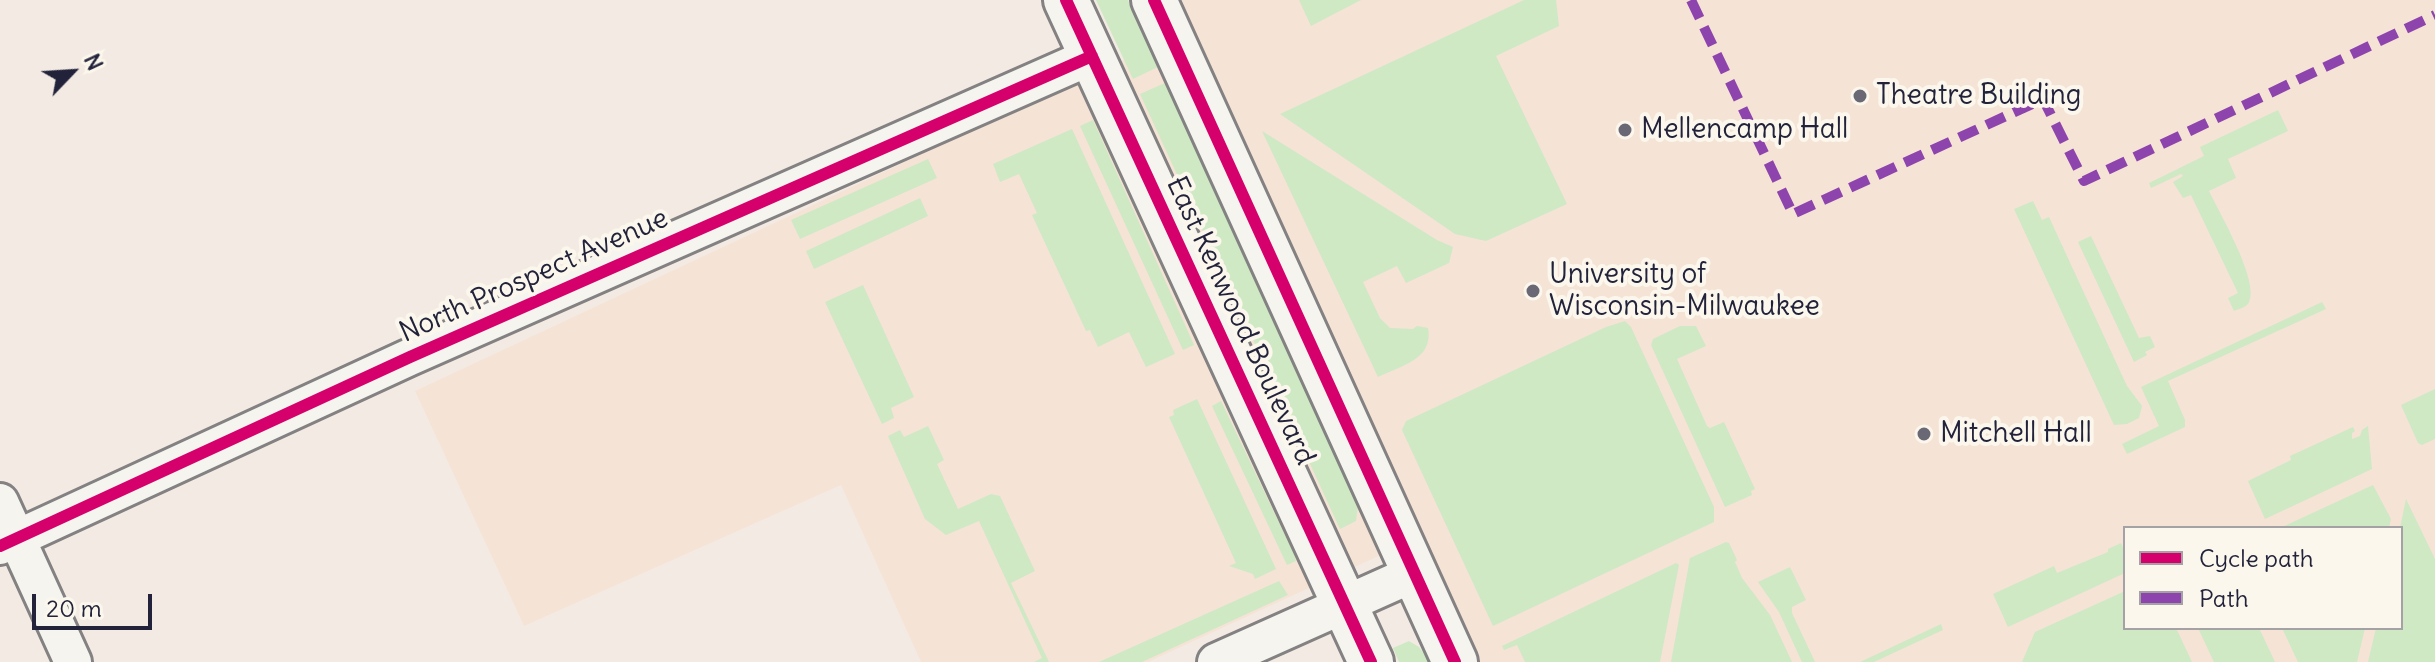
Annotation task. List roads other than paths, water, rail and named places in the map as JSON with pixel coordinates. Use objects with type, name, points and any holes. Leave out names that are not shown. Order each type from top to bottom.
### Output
[{"type":"street","name":"East Kenwood Boulevard","points":[[1066,0],[1371,662]]},
{"type":"street","name":"East Kenwood Boulevard","points":[[1154,0],[1455,662]]},
{"type":"street","name":"North Prospect Avenue","points":[[9,542],[410,357],[1092,56]]},
{"type":"street","points":[[0,502],[9,542],[73,662]]},
{"type":"street","points":[[1216,662],[1415,573]]},
{"type":"place","name":"Theatre Building","points":[[1860,96]]},
{"type":"place","name":"Mellencamp Hall","points":[[1625,130]]},
{"type":"place","name":"University of Wisconsin-Milwaukee","points":[[1533,291]]},
{"type":"place","name":"Mitchell Hall","points":[[1924,434]]}]
